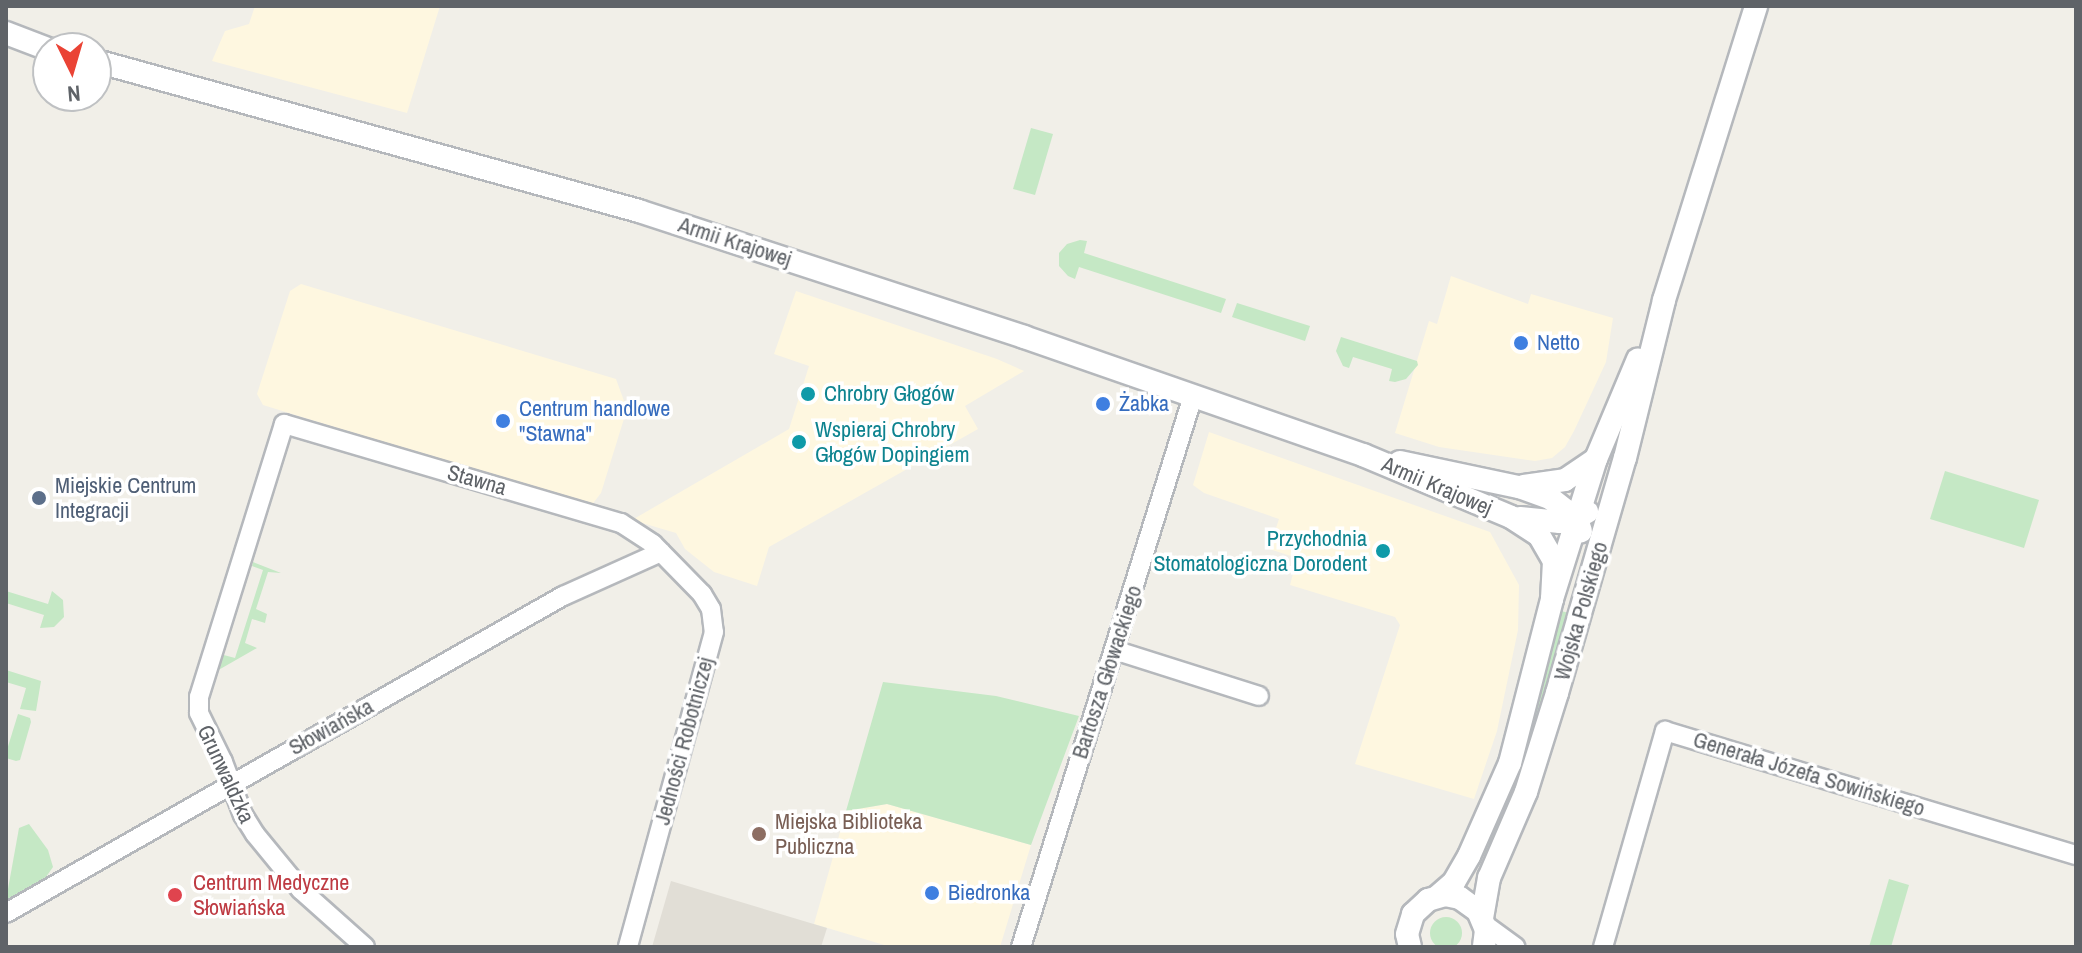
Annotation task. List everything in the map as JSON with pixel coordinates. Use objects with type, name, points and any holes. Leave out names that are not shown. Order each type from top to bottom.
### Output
[{"type":"street","name":"Wojska Polskiego","points":[[1484,947],[1483,921],[1489,878],[1526,792],[1623,466],[1664,300],[1756,6]]},
{"type":"street","points":[[6,33],[32,43]]},
{"type":"street","points":[[6,43],[32,46]]},
{"type":"street","name":"Armii Krajowej","points":[[112,65],[639,211],[1363,455],[1511,517],[1539,535],[1549,546],[1555,573],[1552,599]]},
{"type":"street","name":"Wojska Polskiego","points":[[1410,947],[1407,934],[1413,914],[1458,876],[1504,778],[1552,599],[1596,459],[1664,300]]},
{"type":"street","name":"Bartosza Głowackiego","points":[[1021,947],[1193,396]]},
{"type":"street","name":"Stawna","points":[[284,424],[605,517],[638,532],[661,552]]},
{"type":"street","name":"Grunwaldzka","points":[[284,424],[199,697],[201,720],[223,762],[243,815],[277,863],[337,925],[365,947]]},
{"type":"street","name":"Armii Krajowej","points":[[1363,455],[1519,487],[1550,498],[1577,519]]},
{"type":"street","name":"Armii Krajowej","points":[[1519,487],[1565,480],[1596,459]]},
{"type":"street","points":[[1582,607],[1584,544],[1577,519],[1596,507],[1623,466]]},
{"type":"street","name":"Armii Krajowej","points":[[1511,517],[1544,522],[1577,519]]},
{"type":"street","name":"Słowiańska","points":[[6,913],[563,596],[661,552]]},
{"type":"street","name":"Jedności Robotniczej","points":[[628,947],[714,632],[711,609],[702,594],[661,552]]},
{"type":"street","points":[[1114,650],[1259,696]]},
{"type":"street","name":"Generała Józefa Sowińskiego","points":[[1603,947],[1665,731],[2076,855]]},
{"type":"street","points":[[1438,896],[1460,898],[1473,905],[1483,921],[1516,947]]},
{"type":"shaded area","points":[[255,6],[440,6],[407,113],[212,61],[225,31],[249,24]]},
{"type":"shaded area","points":[[1451,276],[1528,304],[1531,294],[1613,318],[1606,362],[1565,447],[1552,458],[1535,461],[1439,447],[1395,433],[1429,321],[1437,324]]},
{"type":"shaded area","points":[[301,284],[616,379],[627,409],[601,493],[591,506],[263,405],[257,394],[290,291]]},
{"type":"shaded area","points":[[796,291],[1024,371],[965,406],[978,429],[769,547],[757,586],[714,572],[685,549],[676,533],[632,520],[789,429],[809,366],[774,354]]},
{"type":"shaded area","points":[[1209,432],[1490,532],[1519,585],[1518,630],[1497,731],[1474,799],[1355,764],[1400,625],[1395,617],[1290,585],[1297,558],[1269,549],[1279,519],[1204,493],[1193,485]]},
{"type":"shaded area","points":[[887,804],[1031,845],[1000,947],[891,947],[814,924],[846,811]]},
{"type":"shaded area","points":[[671,881],[827,928],[821,947],[652,947]]},
{"type":"green space","points":[[1031,128],[1053,134],[1035,195],[1013,189]]},
{"type":"green space","points":[[1087,241],[1084,253],[1226,299],[1221,313],[1079,267],[1075,279],[1068,276],[1059,266],[1059,253],[1067,244]]},
{"type":"green space","points":[[1237,303],[1310,326],[1305,341],[1232,317]]},
{"type":"green space","points":[[1341,337],[1417,361],[1418,365],[1406,379],[1395,382],[1389,381],[1392,369],[1353,357],[1349,368],[1343,366],[1336,351]]},
{"type":"green space","points":[[1945,471],[2039,500],[2024,548],[1930,519]]},
{"type":"green space","points":[[253,562],[281,573],[268,572],[256,609],[267,614],[265,623],[252,619],[245,643],[257,648],[215,672],[220,654],[235,658],[263,570],[252,566]]},
{"type":"green space","points":[[6,591],[48,604],[52,591],[63,600],[64,617],[54,627],[40,628],[44,615],[6,603]]},
{"type":"green space","points":[[1561,611],[1569,613],[1528,753],[1485,856],[1482,854],[1519,769]]},
{"type":"green space","points":[[6,670],[41,681],[36,711],[20,709],[26,688],[6,682]]},
{"type":"green space","points":[[883,682],[996,696],[1079,716],[1031,845],[887,804],[846,811]]},
{"type":"green space","points":[[18,714],[30,718],[31,722],[20,760],[16,761],[6,758],[6,753]]},
{"type":"green space","points":[[29,824],[48,850],[53,867],[46,877],[6,900],[19,828]]},
{"type":"green space","points":[[1889,879],[1909,885],[1891,947],[1869,947]]},
{"type":"green space","points":[[1446,917],[1458,921],[1462,933],[1458,945],[1446,949],[1434,945],[1430,933],[1434,921]]},
{"type":"place","name":"Netto","points":[[1521,343]]},
{"type":"place","name":"Chrobry Głogów","points":[[808,394]]},
{"type":"place","name":"Żabka","points":[[1103,404]]},
{"type":"place","name":"Centrum handlowe \"Stawna\"","points":[[503,421]]},
{"type":"place","name":"Wspieraj Chrobry Głogów Dopingiem","points":[[799,442]]},
{"type":"place","name":"Miejskie Centrum Integracji","points":[[39,498]]},
{"type":"place","name":"Przychodnia Stomatologiczna Dorodent","points":[[1383,551]]},
{"type":"place","name":"Miejska Biblioteka Publiczna","points":[[759,834]]},
{"type":"place","name":"Biedronka","points":[[932,893]]},
{"type":"place","name":"Centrum Medyczne Słowiańska","points":[[175,895]]}]
